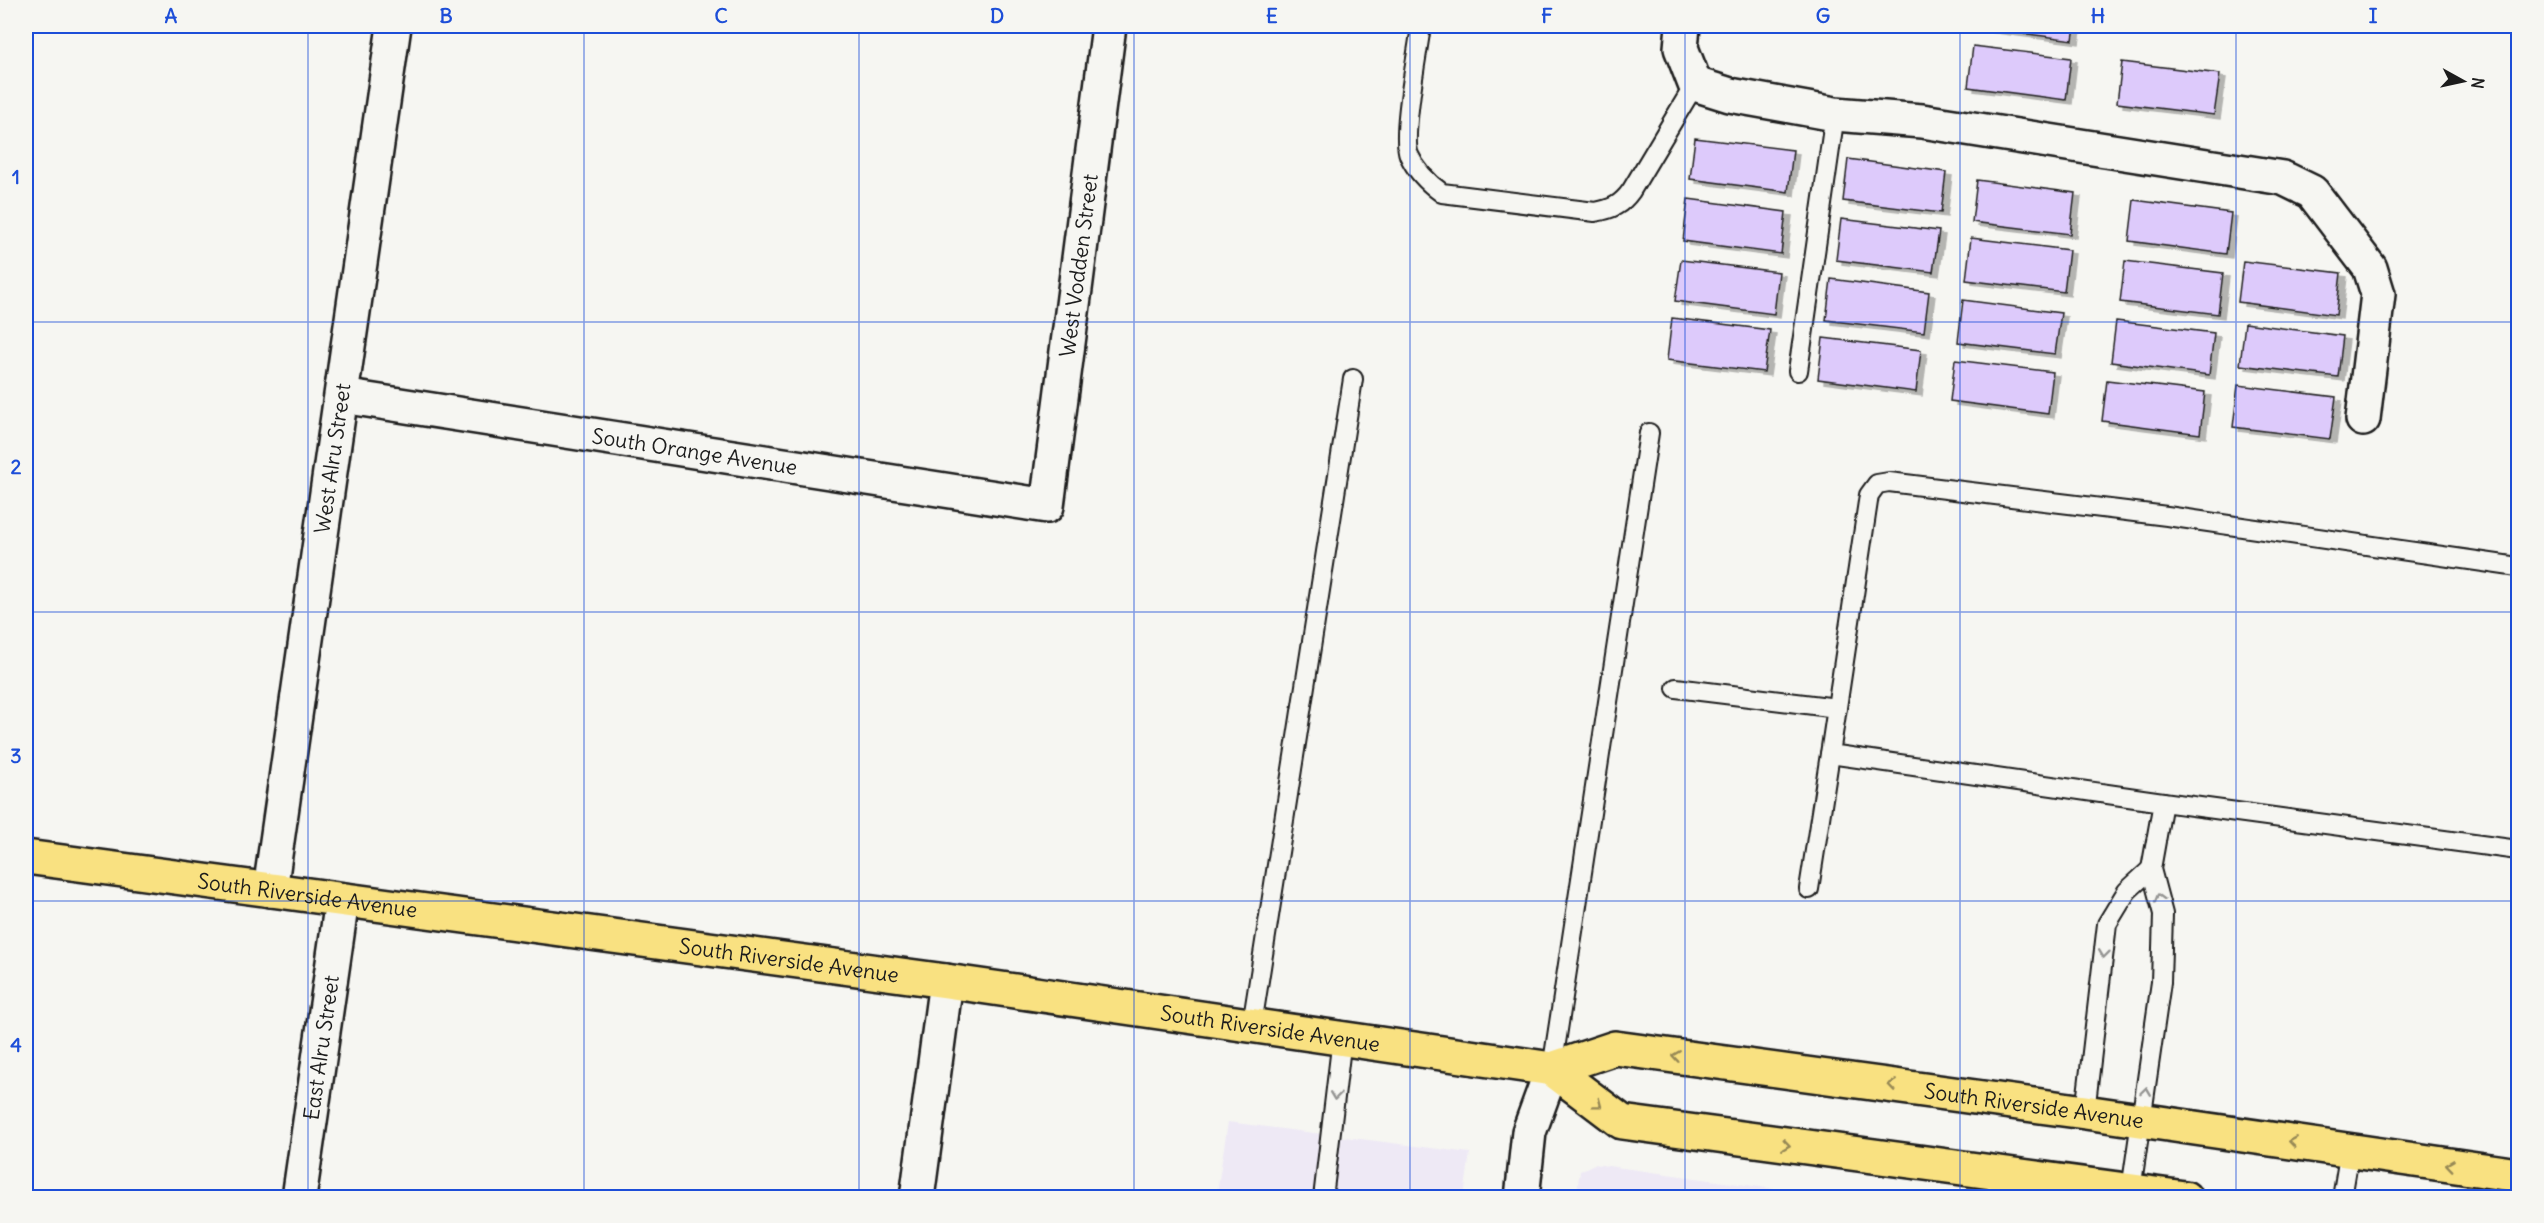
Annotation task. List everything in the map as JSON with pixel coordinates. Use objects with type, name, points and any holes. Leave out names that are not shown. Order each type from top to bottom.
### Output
[{"type":"main road","name":"South Riverside Avenue","points":[[26,857],[946,981],[1552,1069],[1615,1048],[2142,1120],[2518,1175]]},
{"type":"main road","name":"South Riverside Avenue","points":[[1552,1069],[1622,1122],[1998,1186],[2131,1191],[2185,1197]]},
{"type":"street","name":"West Alru Street","points":[[270,890],[394,26]]},
{"type":"street","name":"West Vodden Street","points":[[1047,506],[1109,26]]},
{"type":"street","points":[[1683,26],[1681,48],[1695,84],[1730,96],[1835,114],[1922,121],[2283,178],[2312,192],[2370,268],[2378,294],[2363,419]]},
{"type":"street","name":"South Orange Avenue","points":[[342,396],[1047,506]]},
{"type":"street","name":"East Alru Street","points":[[299,1197],[342,900]]},
{"type":"street","points":[[917,1197],[946,981]]},
{"type":"street","points":[[1526,1197],[1529,1132],[1552,1069]]},
{"type":"lane","points":[[1421,26],[1406,134],[1408,153],[1427,182],[1442,193],[1595,212],[1611,210],[1623,202],[1631,191],[1695,84]]},
{"type":"lane","points":[[1798,371],[1835,114]]},
{"type":"lane","points":[[1252,1025],[1353,379]]},
{"type":"lane","points":[[1552,1069],[1649,433]]},
{"type":"lane","points":[[1809,889],[1869,495],[1877,484],[1889,482],[2155,515],[2518,567]]},
{"type":"lane","points":[[1676,688],[1837,708]]},
{"type":"lane","points":[[1830,754],[2518,850]]},
{"type":"lane","points":[[2131,1191],[2161,982],[2163,914],[2151,869],[2163,802]]},
{"type":"lane","points":[[2085,1112],[2108,924],[2127,891],[2151,869]]},
{"type":"lane","points":[[1323,1197],[1342,1038]]},
{"type":"lane","points":[[2342,1197],[2350,1150]]},
{"type":"shaded area","points":[[1228,1122],[1470,1153],[1464,1197],[1216,1198]]},
{"type":"shaded area","points":[[1594,1164],[1832,1197],[1576,1197],[1580,1171]]},
{"type":"building","points":[[1976,26],[2075,26],[2073,40]]},
{"type":"building","points":[[1973,46],[2071,58],[2066,100],[1968,87]]},
{"type":"building","points":[[2122,62],[2220,74],[2214,115],[2117,103]]},
{"type":"building","points":[[1695,138],[1793,150],[1788,192],[1690,179]]},
{"type":"building","points":[[1848,159],[1946,172],[1941,213],[1843,201]]},
{"type":"building","points":[[1977,180],[2075,193],[2070,234],[1972,222]]},
{"type":"building","points":[[1688,199],[1786,212],[1781,254],[1683,241]]},
{"type":"building","points":[[2134,200],[2231,213],[2226,254],[2129,241]]},
{"type":"building","points":[[1841,219],[1939,231],[1933,272],[1836,260]]},
{"type":"building","points":[[1971,238],[2069,250],[2064,292],[1966,280]]},
{"type":"building","points":[[1681,260],[1779,272],[1774,314],[1675,301]]},
{"type":"building","points":[[2125,261],[2223,273],[2218,314],[2120,302]]},
{"type":"building","points":[[2243,261],[2341,273],[2336,315],[2238,302]]},
{"type":"building","points":[[1831,279],[1929,292],[1924,332],[1826,320]]},
{"type":"building","points":[[1963,300],[2061,313],[2055,354],[1958,342]]},
{"type":"building","points":[[1672,318],[1770,330],[1764,372],[1667,360]]},
{"type":"building","points":[[2116,321],[2214,333],[2209,375],[2111,362]]},
{"type":"building","points":[[2245,323],[2343,336],[2338,377],[2240,365]]},
{"type":"building","points":[[1823,338],[1921,350],[1916,392],[1818,379]]},
{"type":"building","points":[[1955,360],[2053,372],[2048,414],[1950,401]]},
{"type":"building","points":[[2107,380],[2205,392],[2200,434],[2102,421]]},
{"type":"building","points":[[2238,385],[2336,397],[2330,439],[2233,427]]}]
